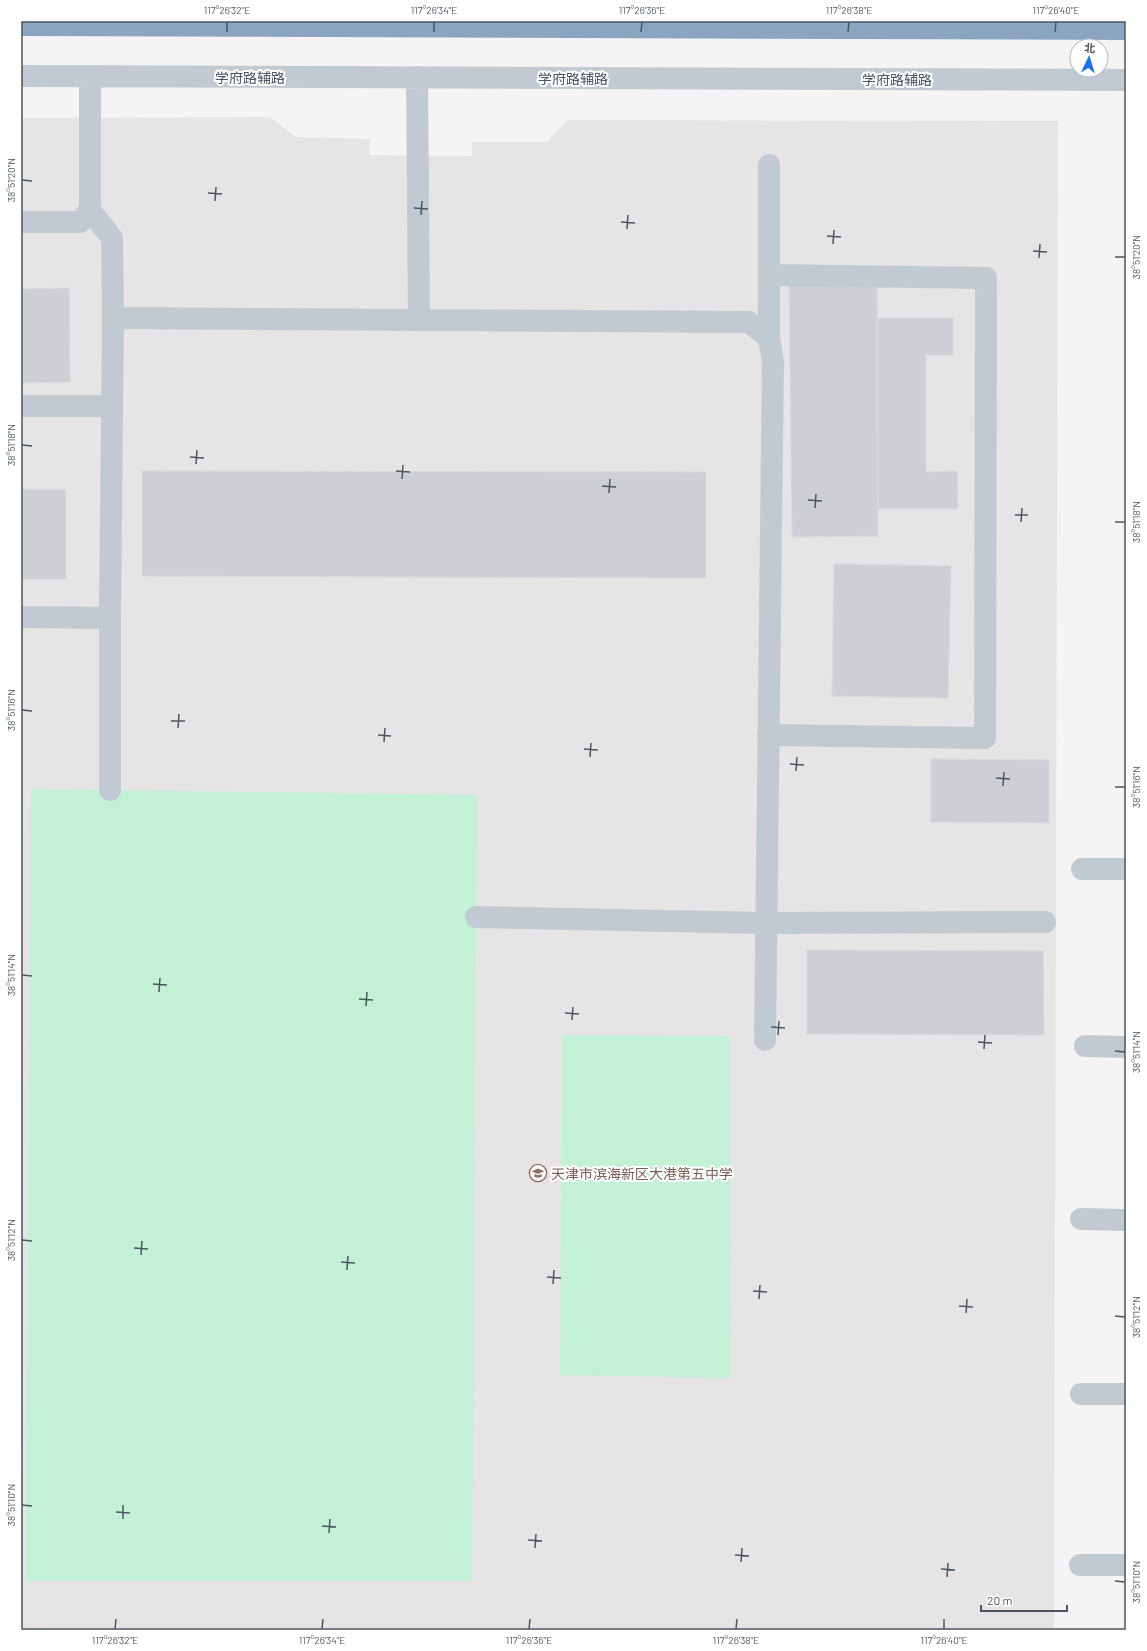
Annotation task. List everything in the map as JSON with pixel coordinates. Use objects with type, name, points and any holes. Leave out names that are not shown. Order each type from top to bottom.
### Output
[{"type":"highway","points":[[21,25],[1126,29]]},
{"type":"street","name":"学府路辅路","points":[[21,76],[1126,80]]},
{"type":"street","points":[[90,76],[90,210],[112,238],[113,318],[110,790]]},
{"type":"street","points":[[417,77],[419,320]]},
{"type":"street","points":[[765,1040],[773,362],[769,338],[769,165]]},
{"type":"street","points":[[21,222],[80,222],[90,210]]},
{"type":"street","points":[[768,735],[985,738],[986,278],[769,275]]},
{"type":"street","points":[[113,318],[749,322],[769,338]]},
{"type":"street","points":[[21,406],[112,406]]},
{"type":"street","points":[[21,617],[110,618]]},
{"type":"street","points":[[1082,869],[1126,869]]},
{"type":"street","points":[[476,917],[766,923],[1045,922]]},
{"type":"street","points":[[1085,1046],[1126,1047]]},
{"type":"street","points":[[1081,1219],[1126,1220]]},
{"type":"street","points":[[1081,1394],[1126,1394]]},
{"type":"street","points":[[1080,1565],[1126,1565]]},
{"type":"shaded area","name":"天津市滨海新区大港第五中学","points":[[270,117],[296,137],[370,139],[369,155],[472,156],[472,142],[547,142],[568,120],[1058,121],[1054,1630],[21,1630],[21,118]]},
{"type":"green space","points":[[31,789],[477,795],[472,1581],[26,1581]]},
{"type":"green space","points":[[562,1035],[730,1036],[731,1378],[560,1375]]},
{"type":"building","points":[[877,284],[878,536],[792,537],[789,285]]},
{"type":"building","points":[[69,288],[70,382],[21,383],[21,289]]},
{"type":"building","points":[[877,318],[953,318],[953,355],[926,355],[926,472],[957,471],[958,509],[878,509]]},
{"type":"building","points":[[142,471],[706,472],[706,578],[142,576]]},
{"type":"building","points":[[21,489],[66,490],[66,579],[21,579]]},
{"type":"building","points":[[834,564],[951,566],[948,698],[832,696]]},
{"type":"building","points":[[931,759],[1049,760],[1049,823],[931,822]]},
{"type":"building","points":[[807,950],[1043,951],[1044,1035],[807,1034]]},
{"type":"place","name":"天津市滨海新区大港第五中学","points":[[538,1173]]}]
